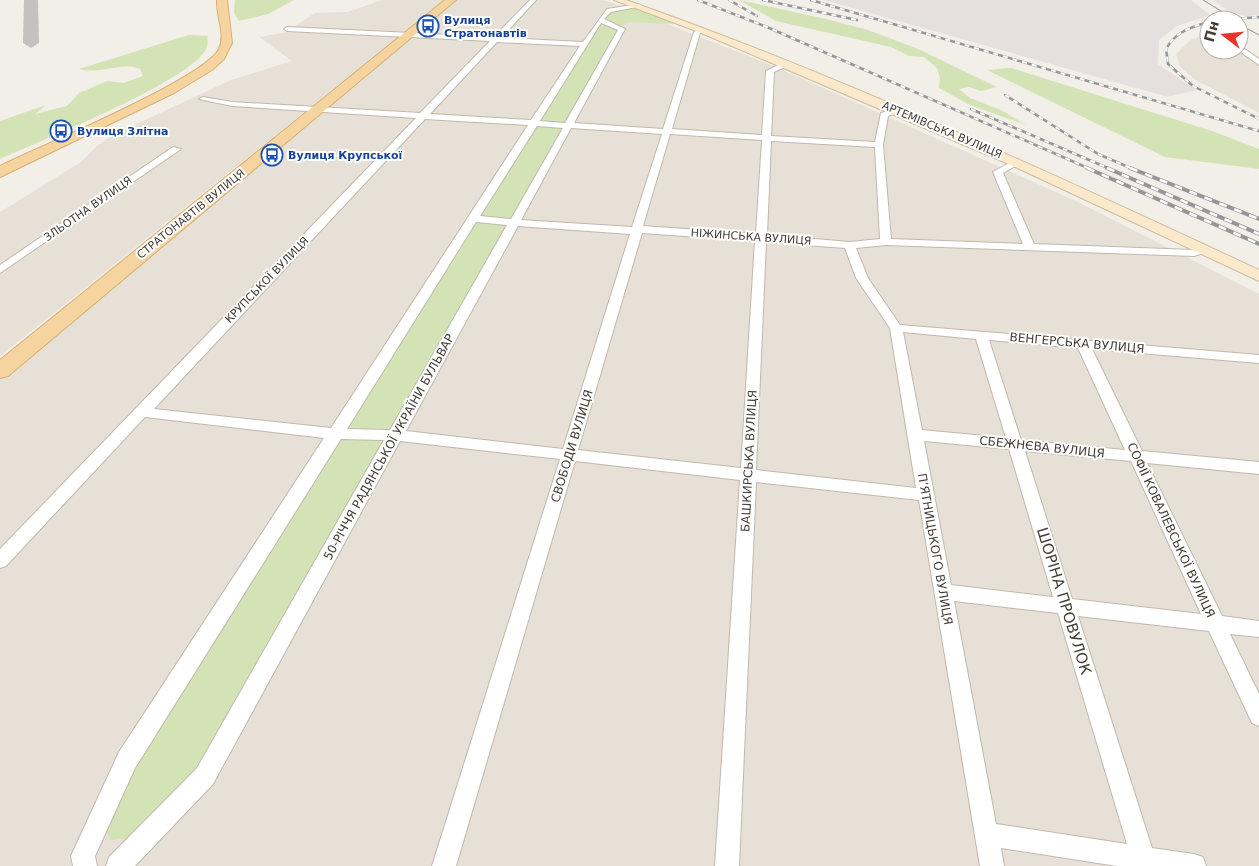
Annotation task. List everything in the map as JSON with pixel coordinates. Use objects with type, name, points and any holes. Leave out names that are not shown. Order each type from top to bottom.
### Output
[{"type":"main road","points":[[0,172],[194,77],[217,59],[225,49],[228,37],[217,22],[212,0]]},
{"type":"main road","points":[[0,164],[178,78],[200,64],[214,49],[222,0]]},
{"type":"main road","name":"СТРАТОНАВТІВ ВУЛИЦЯ","points":[[0,371],[451,0]]},
{"type":"main road","name":"АРТЕМІВСЬКА ВУЛИЦЯ","points":[[618,0],[702,30],[896,110],[1016,162],[1259,276]]},
{"type":"street","name":"КРУПСЬКОЇ ВУЛИЦЯ","points":[[0,561],[533,0]]},
{"type":"street","points":[[85,866],[83,856],[127,760],[600,20],[608,10],[639,6]]},
{"type":"street","name":"50-РІЧЧЯ РАДЯНСЬКОЇ УКРАЇНИ БУЛЬВАР","points":[[118,866],[205,776],[622,29],[600,20]]},
{"type":"street","points":[[287,29],[585,44]]},
{"type":"street","name":"СВОБОДИ ВУЛИЦЯ","points":[[444,866],[668,131],[696,32],[702,30]]},
{"type":"street","points":[[1249,55],[1259,63]]},
{"type":"street","name":"БАШКИРСЬКА ВУЛИЦЯ","points":[[727,866],[770,71],[784,64]]},
{"type":"street","points":[[203,99],[232,104],[318,110],[879,145]]},
{"type":"street","points":[[886,242],[879,145],[884,115],[896,110]]},
{"type":"street","name":"ЗЛЬОТНА ВУЛИЦЯ","points":[[0,270],[176,149]]},
{"type":"street","points":[[1016,162],[998,172],[1030,248]]},
{"type":"street","name":"НІЖИНСЬКА ВУЛИЦЯ","points":[[473,219],[628,231],[637,229],[850,244],[886,242],[1194,253],[1204,250]]},
{"type":"street","name":"П’ЯТНИЦЬКОГО ВУЛИЦЯ","points":[[850,244],[852,260],[862,280],[880,302],[896,328],[992,866]]},
{"type":"street","name":"ВЕНГЕРСЬКА ВУЛИЦЯ","points":[[896,328],[1259,358]]},
{"type":"street","name":"ШОРІНА ПРОВУЛОК","points":[[981,335],[1145,862]]},
{"type":"street","name":"СОФІЇ КОВАЛЕВСЬКОЇ ВУЛИЦЯ","points":[[1083,344],[1259,716]]},
{"type":"street","points":[[142,412],[335,434],[395,435],[926,495]]},
{"type":"street","name":"СБЕЖНЄВА ВУЛИЦЯ","points":[[915,435],[1259,468]]},
{"type":"street","points":[[943,592],[1259,629]]},
{"type":"street","points":[[986,834],[1145,862],[1194,866]]},
{"type":"shaded area","points":[[382,0],[444,0],[402,33],[292,28],[315,13],[348,12]]},
{"type":"shaded area","points":[[456,0],[602,0],[613,3],[776,67],[1076,201],[1259,294],[1259,866],[0,866],[0,378]]},
{"type":"shaded area","points":[[824,0],[1191,0],[1204,10],[1199,10],[1199,19],[1177,26],[1159,40],[1158,64],[1196,90],[1168,97]]},
{"type":"shaded area","points":[[1213,0],[1259,0],[1259,15],[1249,16],[1249,10],[1227,10]]},
{"type":"shaded area","points":[[295,31],[399,36],[0,356],[0,212],[81,162],[97,146],[115,134],[231,80],[292,61],[259,37]]},
{"type":"shaded area","points":[[1199,38],[1199,60],[1249,60],[1249,58],[1259,65],[1259,113],[1196,80],[1180,67],[1176,54],[1192,39]]},
{"type":"green space","points":[[235,0],[294,0],[268,14],[239,21],[234,13]]},
{"type":"green space","points":[[739,0],[868,30],[918,49],[997,87],[981,91],[969,87],[959,89],[970,98],[1001,110],[1026,125],[970,105],[939,88],[940,78],[937,68],[924,57],[909,56],[891,47],[776,21]]},
{"type":"green space","points":[[636,8],[676,24],[631,22],[625,23],[619,29],[195,772],[129,838],[112,840],[105,831],[132,759],[607,14],[611,11]]},
{"type":"green space","points":[[189,35],[208,36],[207,47],[196,61],[175,76],[113,109],[0,159],[0,121],[46,105],[35,114],[67,106],[79,93],[107,81],[124,83],[143,76],[140,69],[125,66],[95,70],[79,69]]},
{"type":"green space","points":[[1011,68],[1212,131],[1259,149],[1259,169],[1165,157],[987,70]]},
{"type":"taxiway","points":[[31,0],[31,43]]},
{"type":"tram line","points":[[1203,0],[1220,10]]},
{"type":"tram line","points":[[1249,30],[1259,35]]},
{"type":"railway","points":[[698,0],[767,27],[1090,169]]},
{"type":"railway","points":[[729,0],[757,16]]},
{"type":"railway","points":[[763,0],[857,20]]},
{"type":"railway","points":[[811,0],[1259,131]]},
{"type":"railway","points":[[1249,18],[1259,17]]},
{"type":"railway","points":[[1199,25],[1179,34],[1170,43],[1166,49],[1168,64],[1193,86],[1259,119]]},
{"type":"railway","points":[[1005,95],[1098,154],[1133,169]]},
{"type":"railway","points":[[971,109],[1110,169]]},
{"type":"railway","points":[[1087,168],[1259,244]]},
{"type":"railway","points":[[1107,168],[1259,234]]},
{"type":"railway","points":[[1130,168],[1259,219]]},
{"type":"place","name":"Вулиця Стратонавтів","points":[[428,26]]},
{"type":"place","name":"Вулиця Злітна","points":[[61,131]]},
{"type":"place","name":"Вулиця Крупської","points":[[272,155]]}]
